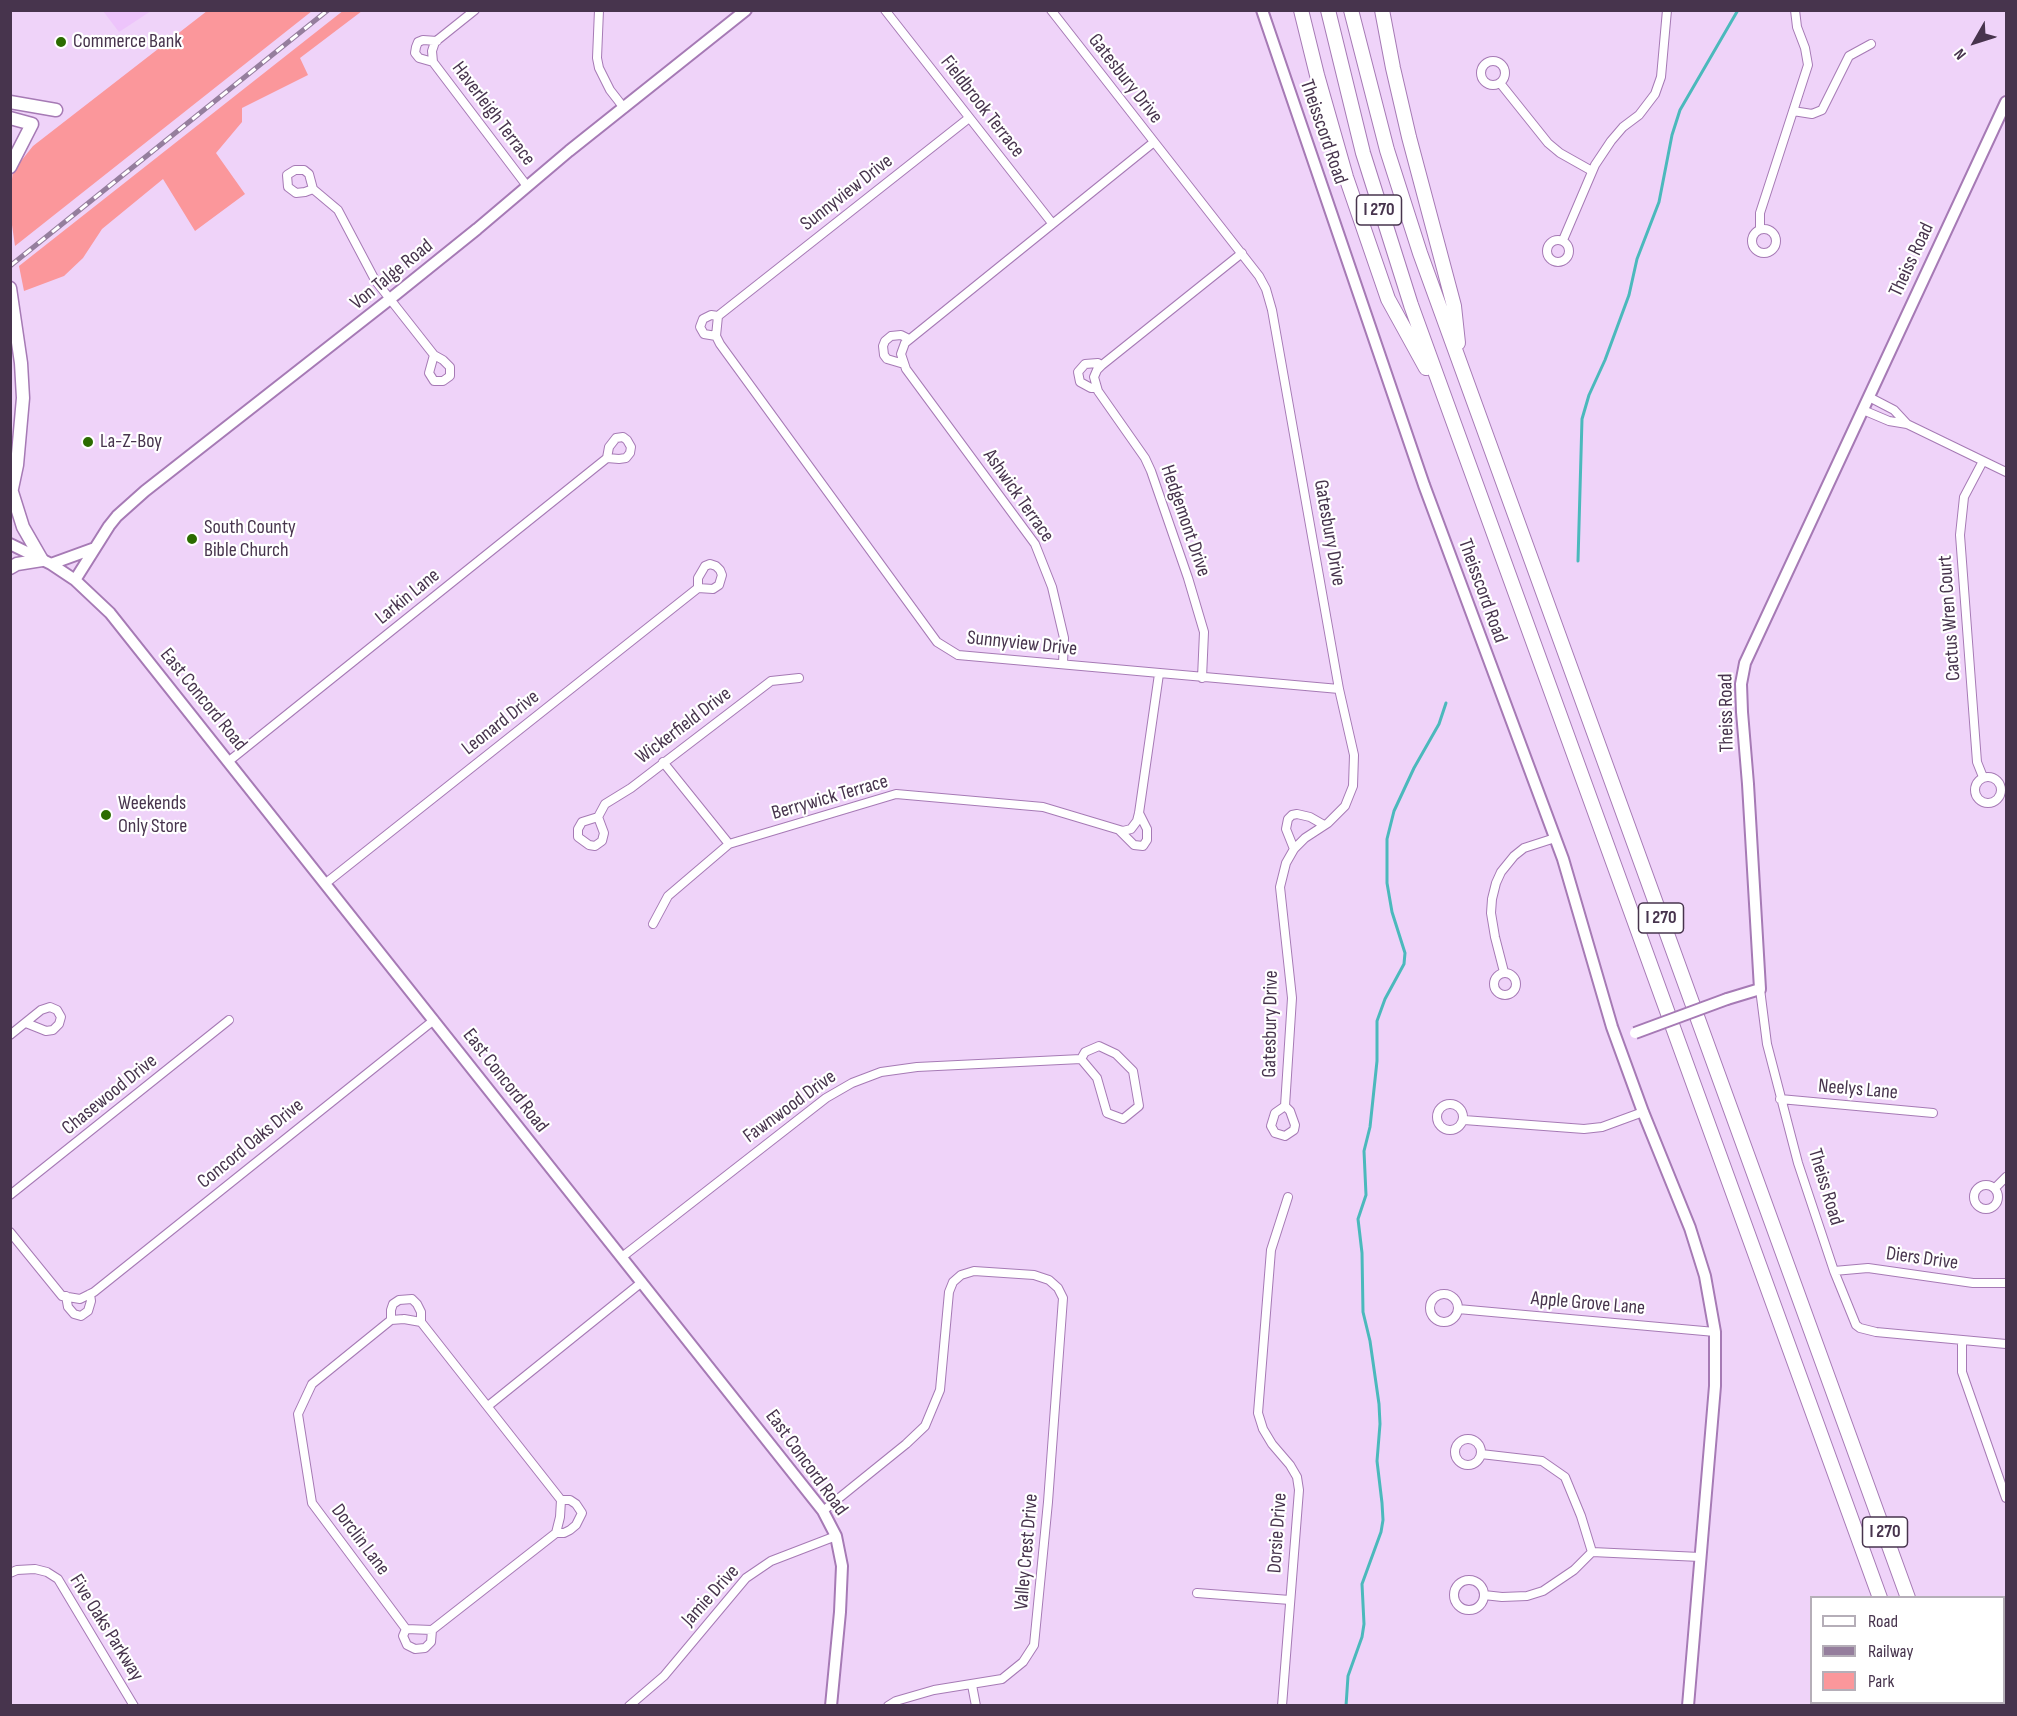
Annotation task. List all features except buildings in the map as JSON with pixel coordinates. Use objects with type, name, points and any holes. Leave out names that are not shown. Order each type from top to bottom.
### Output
[{"type":"highway","points":[[1300,10],[1343,166],[1388,299],[1446,404]]},
{"type":"highway","name":"I 270","points":[[1328,10],[1349,102],[1378,204],[1411,305],[1879,1596]]},
{"type":"highway","name":"I 270","points":[[1351,10],[1387,150],[1420,253],[1907,1596]]},
{"type":"highway","points":[[1382,10],[1409,137],[1454,306],[1462,369]]},
{"type":"main road","points":[[10,102],[56,110]]},
{"type":"main road","points":[[10,118],[32,124],[10,167]]},
{"type":"main road","points":[[10,288],[21,363],[23,398],[21,432],[11,495],[23,527],[46,562],[17,564],[10,568]]},
{"type":"street","name":"Haverleigh Terrace","points":[[475,10],[437,41],[432,51],[433,62],[527,186]]},
{"type":"street","points":[[599,10],[597,58],[599,68],[610,90],[624,108]]},
{"type":"street","name":"Von Talge Road","points":[[75,580],[117,516],[145,491],[390,299],[746,10]]},
{"type":"street","name":"Fieldbrook Terrace","points":[[885,10],[1052,223]]},
{"type":"street","name":"Gatesbury Drive","points":[[1051,10],[1259,276],[1266,289],[1272,310],[1339,689],[1354,755],[1353,786],[1345,806],[1294,849],[1286,863],[1280,887],[1292,998],[1285,1106]]},
{"type":"street","name":"Theisscord Road","points":[[1262,10],[1424,484],[1555,838],[1617,1040]]},
{"type":"street","points":[[1563,240],[1593,171],[1611,141],[1623,127],[1639,115],[1655,94],[1661,77],[1667,10]]},
{"type":"street","points":[[1760,230],[1760,213],[1808,65],[1805,48],[1797,27],[1795,10]]},
{"type":"street","name":"Haverleigh Terrace","points":[[433,62],[419,58],[415,53],[416,47],[418,42],[423,40],[437,41]]},
{"type":"street","points":[[1793,111],[1812,114],[1822,110],[1849,56],[1871,44]]},
{"type":"street","points":[[1500,83],[1554,149],[1593,171]]},
{"type":"street","name":"Theiss Road","points":[[1962,1340],[1876,1332],[1860,1328],[1852,1318],[1811,1207],[1780,1100],[1767,1044],[1760,989],[1742,712],[1743,673],[1755,638],[2007,102]]},
{"type":"street","name":"Sunnyview Drive","points":[[969,118],[718,316],[711,315],[703,319],[700,327],[704,334],[716,336],[937,642],[958,655],[1339,689]]},
{"type":"street","name":"Ashwick Terrace","points":[[1063,664],[1064,638],[1052,586],[1035,544],[904,364],[887,359],[883,346],[891,336],[901,335],[909,339],[1154,142]]},
{"type":"street","points":[[313,189],[338,210],[368,267],[434,355]]},
{"type":"street","name":"Hedgemont Drive","points":[[1202,678],[1204,632],[1151,471],[1145,458],[1097,388],[1091,388],[1080,382],[1077,372],[1084,364],[1098,363],[1101,365],[1242,253]]},
{"type":"street","points":[[716,336],[718,316]]},
{"type":"street","points":[[904,364],[901,354],[909,339]]},
{"type":"street","points":[[1097,388],[1094,377],[1101,365]]},
{"type":"street","points":[[1869,397],[1894,410],[1907,424]]},
{"type":"street","points":[[1863,410],[1889,421],[1907,424],[2007,472]]},
{"type":"street","name":"Larkin Lane","points":[[229,761],[607,458]]},
{"type":"street","name":"Cactus Wren Court","points":[[1983,461],[1964,497],[1960,535],[1977,762],[1983,777]]},
{"type":"street","name":"East Concord Road","points":[[10,544],[75,580],[110,613],[823,1510],[842,1554],[842,1584],[831,1706]]},
{"type":"street","points":[[46,562],[96,548]]},
{"type":"street","name":"Leonard Drive","points":[[326,883],[698,588]]},
{"type":"street","name":"Berrywick Terrace","points":[[653,924],[668,897],[729,844],[896,794],[1044,807],[1120,831],[1134,845],[1143,846],[1148,840],[1147,829],[1139,813],[1159,674]]},
{"type":"street","name":"Wickerfield Drive","points":[[598,818],[605,804],[631,788],[771,681],[799,678]]},
{"type":"street","points":[[663,762],[729,844]]},
{"type":"street","points":[[1120,831],[1131,829],[1139,813]]},
{"type":"street","points":[[1294,849],[1286,829],[1287,819],[1292,815],[1310,817],[1324,825]]},
{"type":"street","points":[[1504,972],[1491,913],[1496,884],[1501,872],[1524,848],[1555,838]]},
{"type":"street","points":[[1688,1706],[1715,1386],[1715,1332],[1709,1292],[1699,1254],[1617,1040],[1760,989]]},
{"type":"street","name":"Chasewood Drive","points":[[10,1195],[230,1020]]},
{"type":"street","name":"Concord Oaks Drive","points":[[10,1232],[62,1296],[66,1296],[68,1307],[74,1314],[81,1316],[88,1311],[91,1301],[90,1294],[434,1020]]},
{"type":"street","points":[[10,1035],[26,1023]]},
{"type":"street","name":"Fawnwood Drive","points":[[1099,1046],[1116,1054],[1133,1071],[1139,1106],[1123,1119],[1107,1113],[1097,1078],[1081,1059],[1085,1052],[1099,1046]]},
{"type":"street","name":"Fawnwood Drive","points":[[622,1257],[802,1115],[852,1083],[881,1072],[916,1067],[1081,1059]]},
{"type":"street","name":"Neelys Lane","points":[[1780,1100],[1933,1113]]},
{"type":"street","points":[[1464,1120],[1584,1129],[1602,1126],[1643,1112]]},
{"type":"street","points":[[1995,1188],[2007,1177]]},
{"type":"street","name":"Dorsie Drive","points":[[1282,1706],[1299,1490],[1297,1477],[1272,1444],[1263,1429],[1258,1413],[1271,1250],[1288,1197]]},
{"type":"street","name":"Diers Drive","points":[[1834,1271],[1868,1268],[1973,1283],[2007,1283]]},
{"type":"street","name":"Valley Crest Drive","points":[[823,1510],[906,1444],[924,1426],[940,1390],[949,1292],[953,1282],[961,1275],[974,1271],[1034,1275],[1049,1280],[1058,1288],[1063,1298],[1048,1502],[1034,1645],[1023,1662],[1002,1679],[934,1690],[896,1701],[888,1706]]},
{"type":"street","points":[[488,1406],[642,1282]]},
{"type":"street","points":[[66,1296],[80,1299],[90,1294]]},
{"type":"street","name":"Dorclin Lane","points":[[405,1298],[417,1304],[422,1312],[421,1322],[488,1406],[561,1500],[570,1500],[582,1513],[576,1525],[570,1530],[556,1533],[432,1630],[431,1642],[425,1648],[415,1649],[408,1646],[404,1636],[406,1629],[312,1503],[298,1414],[312,1384],[391,1320],[393,1304],[405,1298]]},
{"type":"street","name":"Apple Grove Lane","points":[[1458,1309],[1715,1332]]},
{"type":"street","points":[[391,1320],[404,1318],[421,1322]]},
{"type":"street","points":[[2007,1344],[1962,1340],[1962,1372],[2007,1498]]},
{"type":"street","points":[[1481,1454],[1542,1461],[1565,1477],[1581,1516],[1592,1552]]},
{"type":"street","points":[[556,1533],[561,1500]]},
{"type":"street","name":"Jamie Drive","points":[[629,1706],[664,1676],[746,1578],[771,1562],[836,1536]]},
{"type":"street","points":[[1484,1595],[1527,1596],[1543,1591],[1574,1570],[1592,1552],[1700,1557]]},
{"type":"street","name":"Five Oaks Parkway","points":[[10,1573],[17,1570],[35,1569],[58,1579],[134,1706]]},
{"type":"street","points":[[1470,1580],[1482,1587],[1484,1595],[1483,1602],[1473,1610],[1465,1610],[1455,1601],[1454,1595],[1459,1584],[1470,1580]]},
{"type":"street","points":[[1197,1593],[1290,1600]]},
{"type":"street","points":[[406,1629],[432,1630]]},
{"type":"street","points":[[972,1685],[976,1706]]},
{"type":"shaded area","points":[[103,11],[151,11],[119,32]]},
{"type":"green space","points":[[344,10],[362,11],[300,58],[308,75],[242,108],[242,122],[216,153],[245,194],[195,231],[163,179],[102,229],[83,258],[64,276],[24,291],[19,266]]},
{"type":"green space","points":[[207,11],[312,11],[15,246],[10,211],[13,171],[33,146]]},
{"type":"waterway","points":[[1578,561],[1582,419],[1589,395],[1605,360],[1629,295],[1637,259],[1659,202],[1672,135],[1680,110],[1738,10]]},
{"type":"waterway","points":[[1346,1706],[1348,1676],[1362,1637],[1364,1624],[1362,1584],[1381,1532],[1383,1520],[1377,1461],[1379,1404],[1370,1341],[1363,1312],[1362,1253],[1358,1219],[1366,1195],[1364,1151],[1370,1127],[1377,1061],[1377,1021],[1385,999],[1404,964],[1405,953],[1392,912],[1387,883],[1387,839],[1394,811],[1414,768],[1439,724],[1446,703]]},
{"type":"railway","points":[[10,266],[328,10]]},
{"type":"place","name":"Commerce Bank","points":[[61,42]]},
{"type":"place","name":"La-Z-Boy","points":[[88,442]]},
{"type":"place","name":"South County Bible Church","points":[[192,539]]},
{"type":"place","name":"Weekends Only Store","points":[[106,815]]}]
